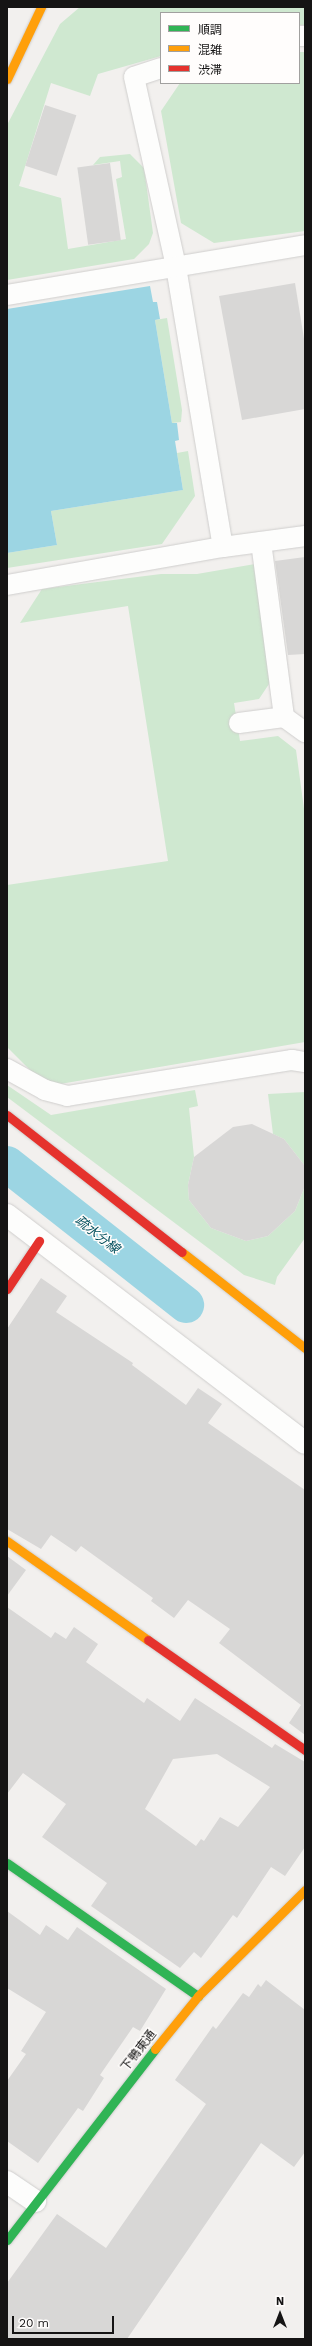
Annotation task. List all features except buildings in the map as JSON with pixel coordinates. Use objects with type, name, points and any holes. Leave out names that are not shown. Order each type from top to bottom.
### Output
[{"type":"street","points":[[7,79],[41,7]]},
{"type":"street","points":[[7,1115],[305,1348]]},
{"type":"street","points":[[7,1214],[40,1241],[305,1443]]},
{"type":"street","points":[[7,1289],[40,1241]]},
{"type":"street","points":[[7,1541],[305,1750]]},
{"type":"street","points":[[7,1863],[198,1996]]},
{"type":"street","name":"下鴨東通","points":[[7,2240],[35,2201],[198,1996],[305,1890]]},
{"type":"street","points":[[7,2182],[35,2201]]},
{"type":"lane","points":[[160,68],[134,77],[176,267],[223,547]]},
{"type":"lane","points":[[7,294],[305,245]]},
{"type":"lane","points":[[7,585],[223,547],[305,536]]},
{"type":"lane","points":[[261,542],[284,717]]},
{"type":"lane","points":[[239,723],[284,717],[305,732]]},
{"type":"lane","points":[[7,1069],[45,1090],[67,1096],[292,1060],[305,1062]]},
{"type":"green space","points":[[80,7],[305,7],[305,25],[300,25],[300,12],[160,12],[160,56],[98,74],[90,96],[51,83],[19,186],[61,198],[68,249],[126,239],[116,179],[122,177],[120,161],[93,165],[100,157],[130,154],[144,168],[153,233],[149,244],[134,259],[7,280],[7,125],[60,24]]},
{"type":"green space","points":[[300,52],[305,52],[305,231],[214,243],[181,223],[161,111],[179,84],[300,84]]},
{"type":"green space","points":[[167,318],[182,410],[181,422],[172,423],[155,320]]},
{"type":"green space","points":[[188,451],[195,496],[162,544],[7,568],[7,553],[57,545],[51,511],[183,490],[177,453]]},
{"type":"green space","points":[[255,564],[271,681],[259,699],[234,703],[240,741],[278,736],[296,750],[305,816],[305,1042],[60,1084],[40,1080],[7,1047],[7,885],[168,861],[128,606],[20,623],[42,589],[161,574],[197,574]]},
{"type":"green space","points":[[7,1085],[51,1115],[195,1090],[198,1106],[189,1108],[194,1157],[188,1185],[189,1200],[211,1228],[246,1241],[268,1236],[295,1211],[305,1186],[305,1238],[277,1277],[275,1285],[244,1275],[7,1097]]},
{"type":"green space","points":[[305,1092],[305,1166],[284,1139],[273,1134],[268,1094]]},
{"type":"water","points":[[150,286],[153,302],[157,302],[160,319],[155,320],[172,423],[177,423],[179,440],[175,441],[183,490],[51,511],[57,545],[7,553],[7,309]]},
{"type":"waterway","name":"疏水分線","points":[[7,1164],[186,1305]]},
{"type":"traffic: fast","points":[[7,1863],[198,1996]]},
{"type":"traffic: fast","points":[[7,2240],[155,2049]]},
{"type":"traffic: slow","points":[[7,79],[41,7]]},
{"type":"traffic: slow","points":[[182,1252],[305,1348]]},
{"type":"traffic: slow","points":[[7,1541],[148,1640]]},
{"type":"traffic: slow","points":[[155,2049],[198,1996],[305,1890]]},
{"type":"traffic: jam","points":[[7,1115],[182,1252]]},
{"type":"traffic: jam","points":[[7,1289],[39,1241]]},
{"type":"traffic: jam","points":[[148,1640],[305,1750]]}]
